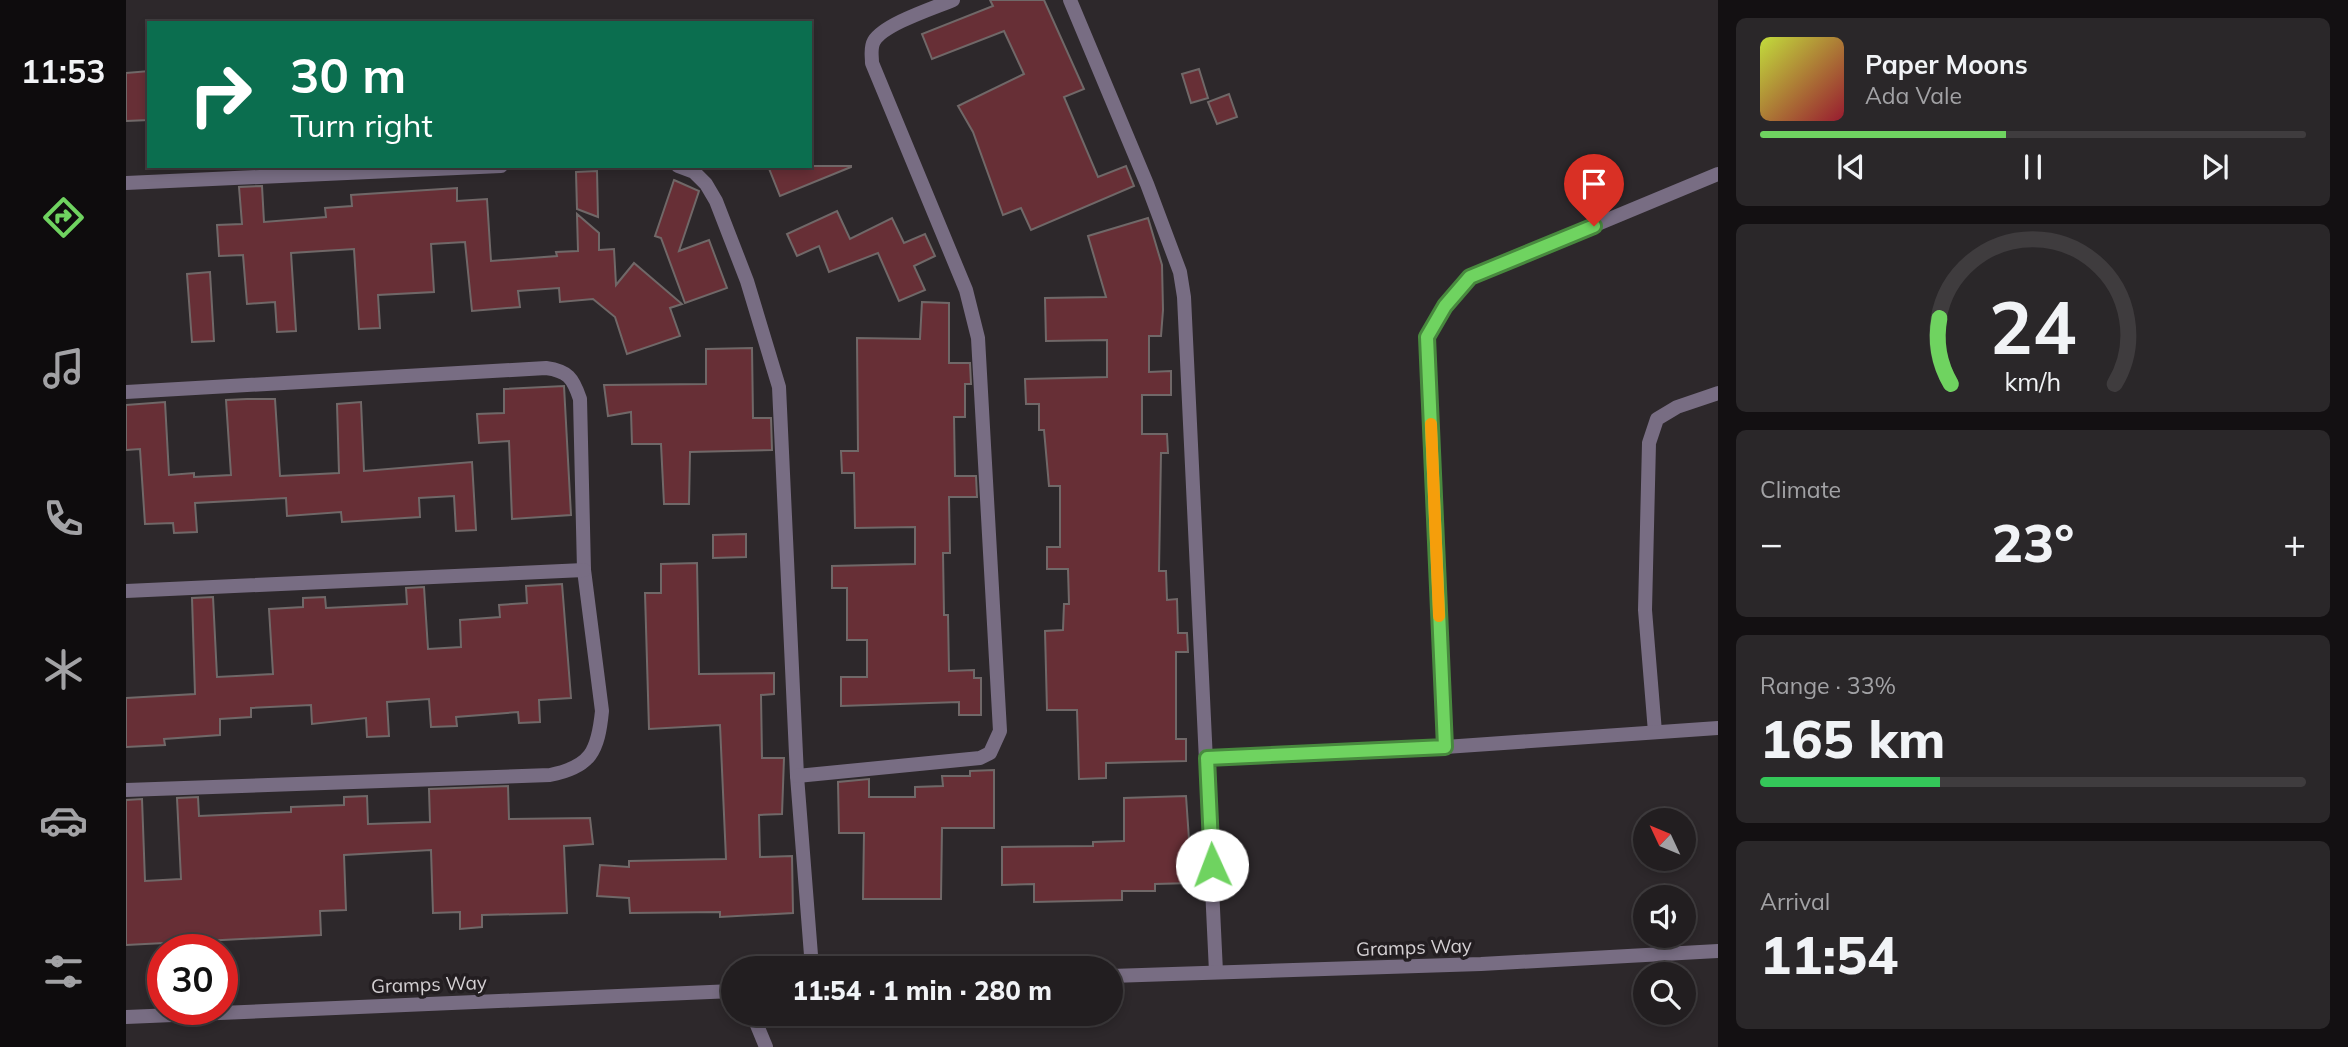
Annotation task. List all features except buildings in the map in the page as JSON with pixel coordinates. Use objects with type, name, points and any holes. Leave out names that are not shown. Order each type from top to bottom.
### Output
[{"type":"street","points":[[797,776],[980,758],[990,753],[1000,732],[978,338],[966,290],[872,63],[871,48],[875,38],[887,29],[953,0]]},
{"type":"street","points":[[1070,0],[1180,272],[1186,320],[1216,972]]},
{"type":"street","points":[[126,183],[457,168]]},
{"type":"street","points":[[683,168],[694,172],[706,184],[716,201],[747,281],[779,387],[797,776],[811,956]]},
{"type":"street","points":[[1445,747],[1427,337],[1445,306],[1470,277],[1718,174]]},
{"type":"street","points":[[126,392],[546,368],[561,370],[572,377],[580,399],[584,570],[602,711],[595,746],[574,770],[550,775],[126,790]]},
{"type":"street","points":[[1655,732],[1645,610],[1649,443],[1657,419],[1677,407],[1718,393]]},
{"type":"street","points":[[126,591],[584,570]]},
{"type":"street","points":[[1207,758],[1445,747],[1718,728]]},
{"type":"street","name":"Gramps Way","points":[[1123,976],[1481,964],[1718,951]]},
{"type":"street","name":"Gramps Way","points":[[126,1017],[721,992]]},
{"type":"street","points":[[757,1026],[766,1047]]},
{"type":"slow traffic","points":[[1431,424],[1439,616]]},
{"type":"route","points":[[1212,865],[1207,758],[1445,747],[1427,337],[1445,306],[1470,277],[1594,226]]}]
